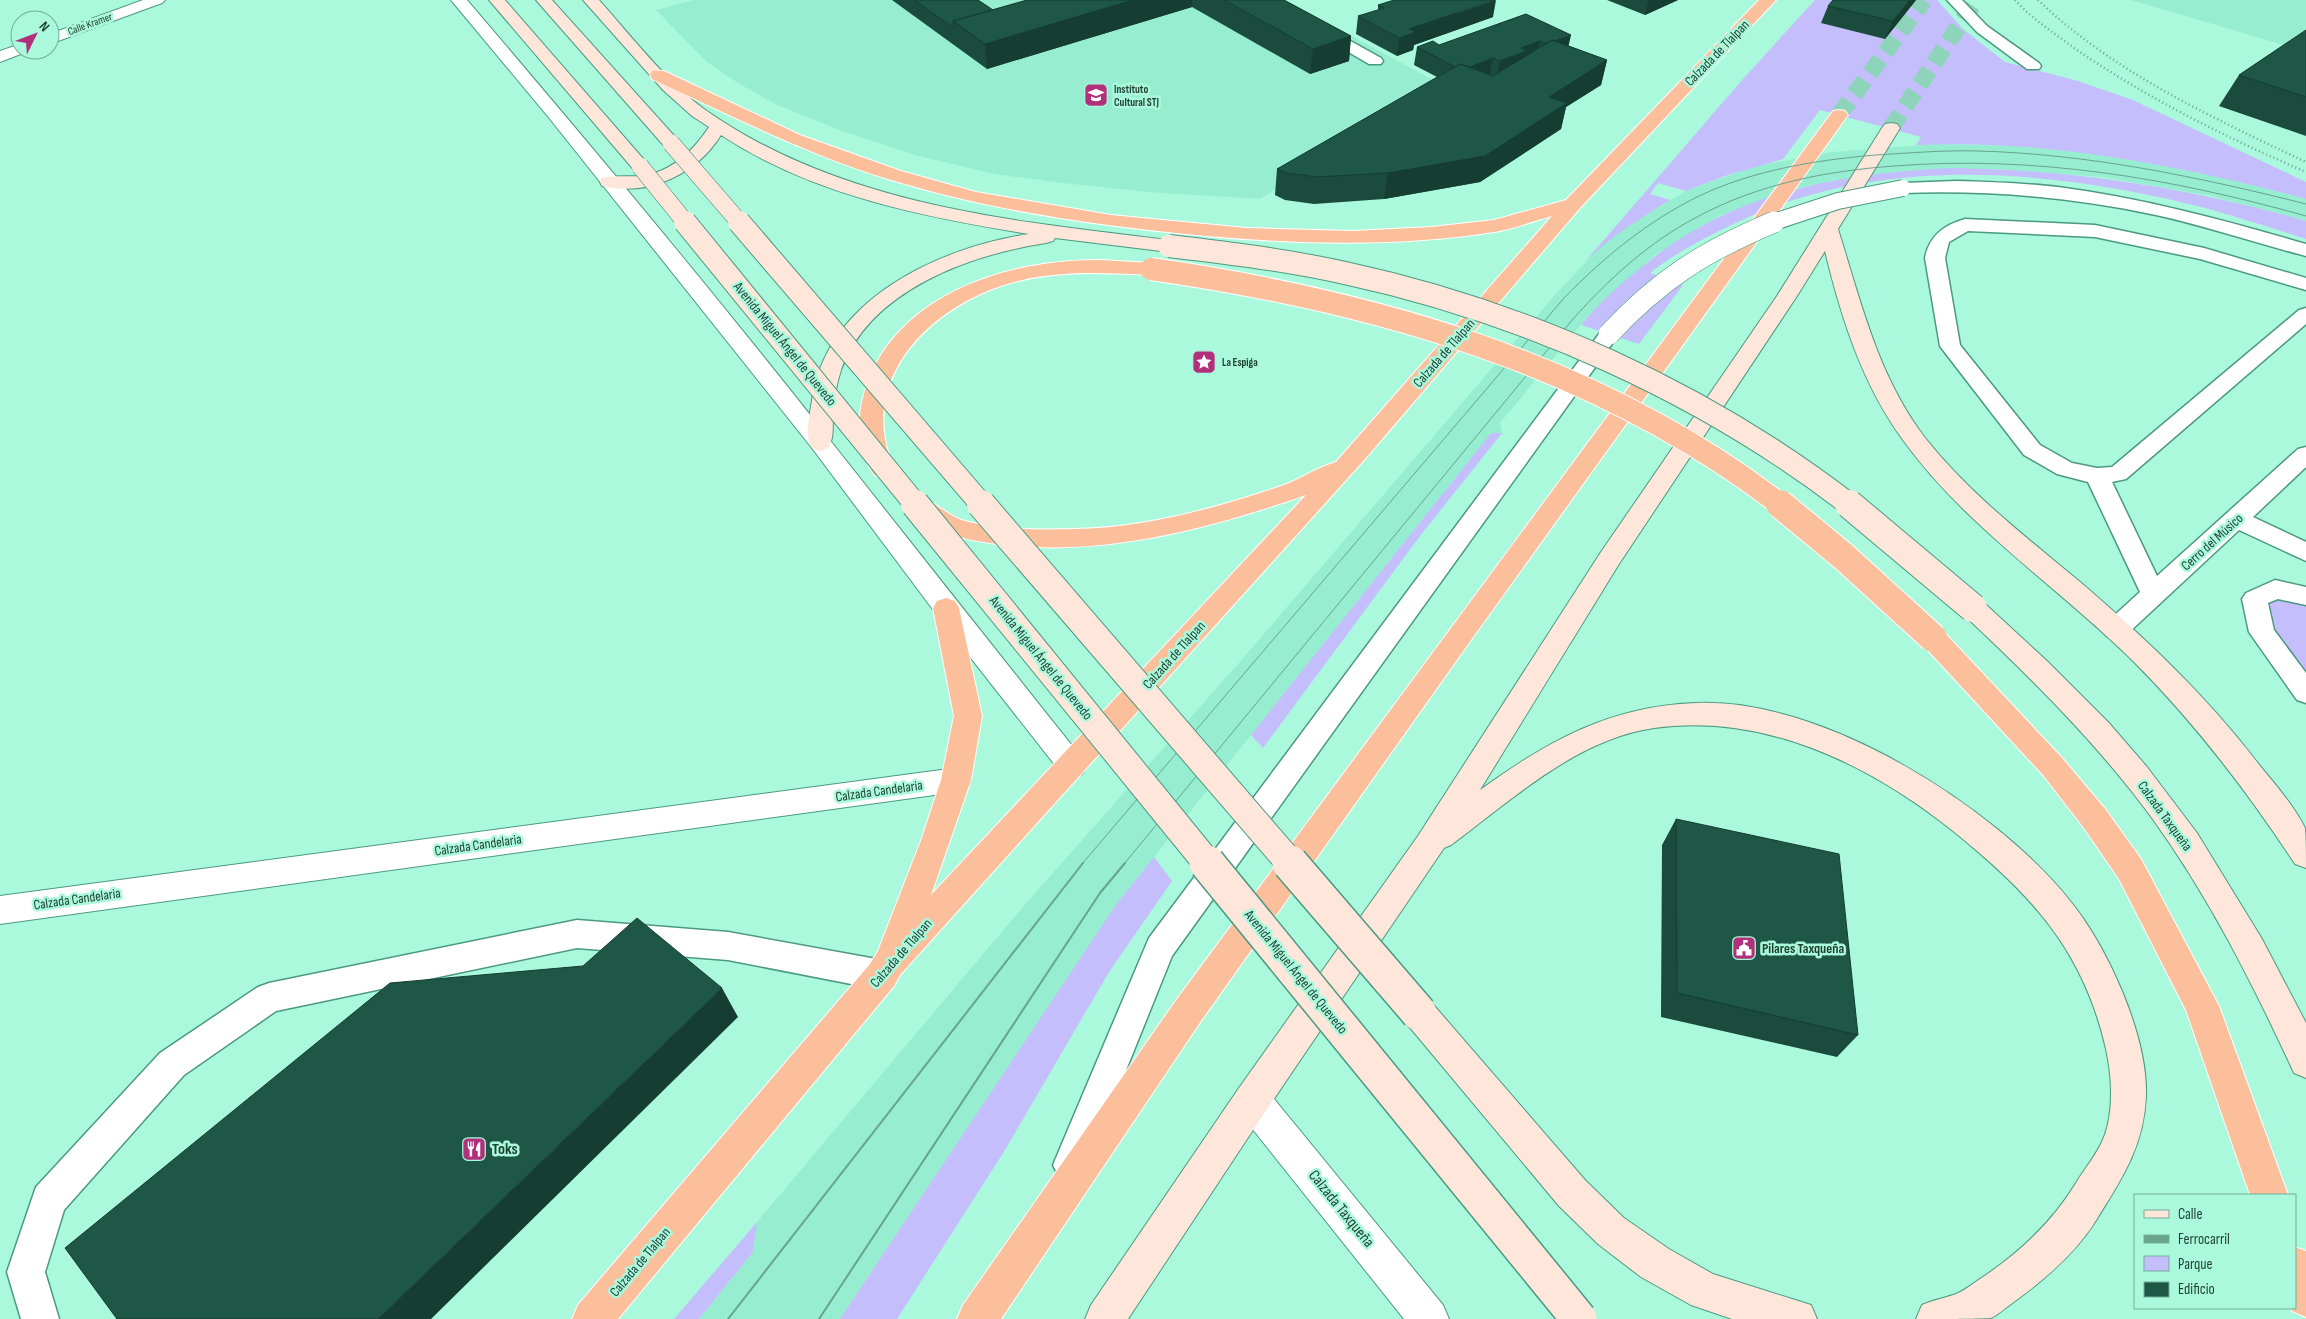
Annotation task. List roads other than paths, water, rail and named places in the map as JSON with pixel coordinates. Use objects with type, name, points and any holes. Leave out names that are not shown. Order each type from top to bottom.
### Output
[{"type":"highway","name":"Calzada de Tlalpan","points":[[592,1319],[885,970],[1357,454],[1573,204],[1768,0]]},
{"type":"highway","points":[[658,75],[794,140],[894,175],[974,197],[1110,221],[1264,235],[1362,237],[1431,233],[1495,226],[1573,204]]},
{"type":"highway","points":[[977,1319],[1201,994],[1461,633],[1839,115]]},
{"type":"highway","points":[[1357,454],[1332,473],[1230,512],[1158,528],[1070,538],[1010,538],[962,529],[942,522],[889,482],[873,444],[871,424],[872,398],[890,359],[912,329],[930,313],[974,289],[1025,273],[1073,267],[1151,269],[1230,280],[1311,297],[1400,320],[1492,350],[1583,388],[1656,426],[1746,480],[1836,548],[1933,638],[1974,680],[2053,767],[2095,819],[2130,869],[2202,1006],[2269,1194]]},
{"type":"highway","points":[[885,970],[937,838],[956,780],[968,716],[946,608]]},
{"type":"highway","points":[[2296,1269],[2306,1298]]},
{"type":"main road","name":"Avenida Miguel Ángel de Quevedo","points":[[497,0],[640,166],[1580,1319]]},
{"type":"main road","points":[[544,0],[671,143],[1572,1193],[1610,1231],[1655,1264],[1705,1290],[1797,1319]]},
{"type":"main road","points":[[591,0],[678,95],[718,126],[788,165],[866,193],[970,217],[1072,234]]},
{"type":"main road","points":[[610,182],[634,184],[661,178],[680,170],[702,151],[718,126]]},
{"type":"main road","points":[[1105,1319],[1252,1100],[1429,845],[1610,558],[1787,296],[1891,128]]},
{"type":"main road","points":[[1829,229],[1850,312],[1864,349],[1878,380],[1902,421],[1949,479],[2016,542],[2116,629],[2204,717],[2245,768],[2306,855]]},
{"type":"main road","points":[[820,443],[823,400],[833,362],[848,338],[888,296],[916,278],[956,260],[1024,240],[1072,234]]},
{"type":"main road","name":"Calzada Taxqueña","points":[[1072,234],[1273,259],[1380,281],[1474,308],[1576,346],[1698,406],[1802,470],[1910,553],[1973,608],[2031,661],[2082,714],[2137,776],[2169,818],[2247,939],[2306,1061]]},
{"type":"main road","points":[[1429,845],[1551,756],[1589,736],[1619,725],[1652,717],[1686,714],[1722,714],[1766,722],[1809,734],[1856,753],[1901,778],[1952,811],[2029,876],[2056,906],[2078,936],[2100,977],[2125,1058],[2128,1096],[2121,1140],[2077,1218],[2045,1253],[2009,1282],[1968,1310],[1936,1319]]},
{"type":"street","name":"Calle Kramer","points":[[60,35],[157,0]]},
{"type":"street","points":[[459,0],[610,182],[820,443],[946,608],[1072,766]]},
{"type":"street","name":"Calzada Candelaria","points":[[0,910],[956,780]]},
{"type":"street","name":"Calzada Taxqueña","points":[[1252,1100],[1429,1319]]},
{"type":"lane","points":[[1266,0],[1375,61]]},
{"type":"lane","points":[[1954,0],[1982,29],[2033,66]]},
{"type":"lane","points":[[1052,1209],[1160,948],[1597,346],[1660,284],[1719,247],[1752,230],[1816,206],[1875,192],[1903,188],[1983,185],[2043,189],[2114,200],[2193,217],[2306,250]]},
{"type":"lane","points":[[2306,284],[2204,254],[2095,231],[1965,225],[1946,233],[1936,246],[1935,258],[1950,346],[2032,450],[2065,469],[2097,476],[2118,474],[2306,314]]},
{"type":"lane","name":"Cerro del Músico","points":[[2116,629],[2306,454]]},
{"type":"lane","points":[[2097,476],[2154,595]]},
{"type":"lane","points":[[2237,519],[2306,552]]},
{"type":"lane","points":[[2306,596],[2275,589],[2255,599],[2262,632],[2306,692]]},
{"type":"lane","points":[[40,1319],[26,1272],[49,1200],[172,1064],[269,998],[577,934],[728,946],[885,970]]},
{"type":"tunnel","points":[[1839,115],[1924,0]]},
{"type":"tunnel","points":[[1891,128],[1976,0]]},
{"type":"tram line","points":[[1082,864],[1564,298],[1627,241],[1680,206],[1741,179],[1808,163],[1876,155],[1965,151],[2020,153],[2144,168],[2306,204]]},
{"type":"tram line","points":[[1124,864],[1573,319],[1630,262],[1662,238],[1697,217],[1744,196],[1793,181],[1843,171],[1947,163],[2051,167],[2102,173],[2204,191],[2306,216]]},
{"type":"tram line","points":[[728,1319],[1083,863]]},
{"type":"tram line","points":[[819,1319],[1100,893],[1125,863]]},
{"type":"railway","points":[[2015,0],[2036,20],[2074,48],[2130,84],[2216,131],[2306,172]]},
{"type":"railway","points":[[2038,0],[2098,50],[2165,92],[2306,162]]},
{"type":"place","name":"Instituto Cultural STJ","points":[[1096,95]]},
{"type":"place","name":"La Espiga","points":[[1204,362]]},
{"type":"place","name":"Pilares Taxqueña","points":[[1744,948]]},
{"type":"place","name":"Toks","points":[[474,1149]]}]
